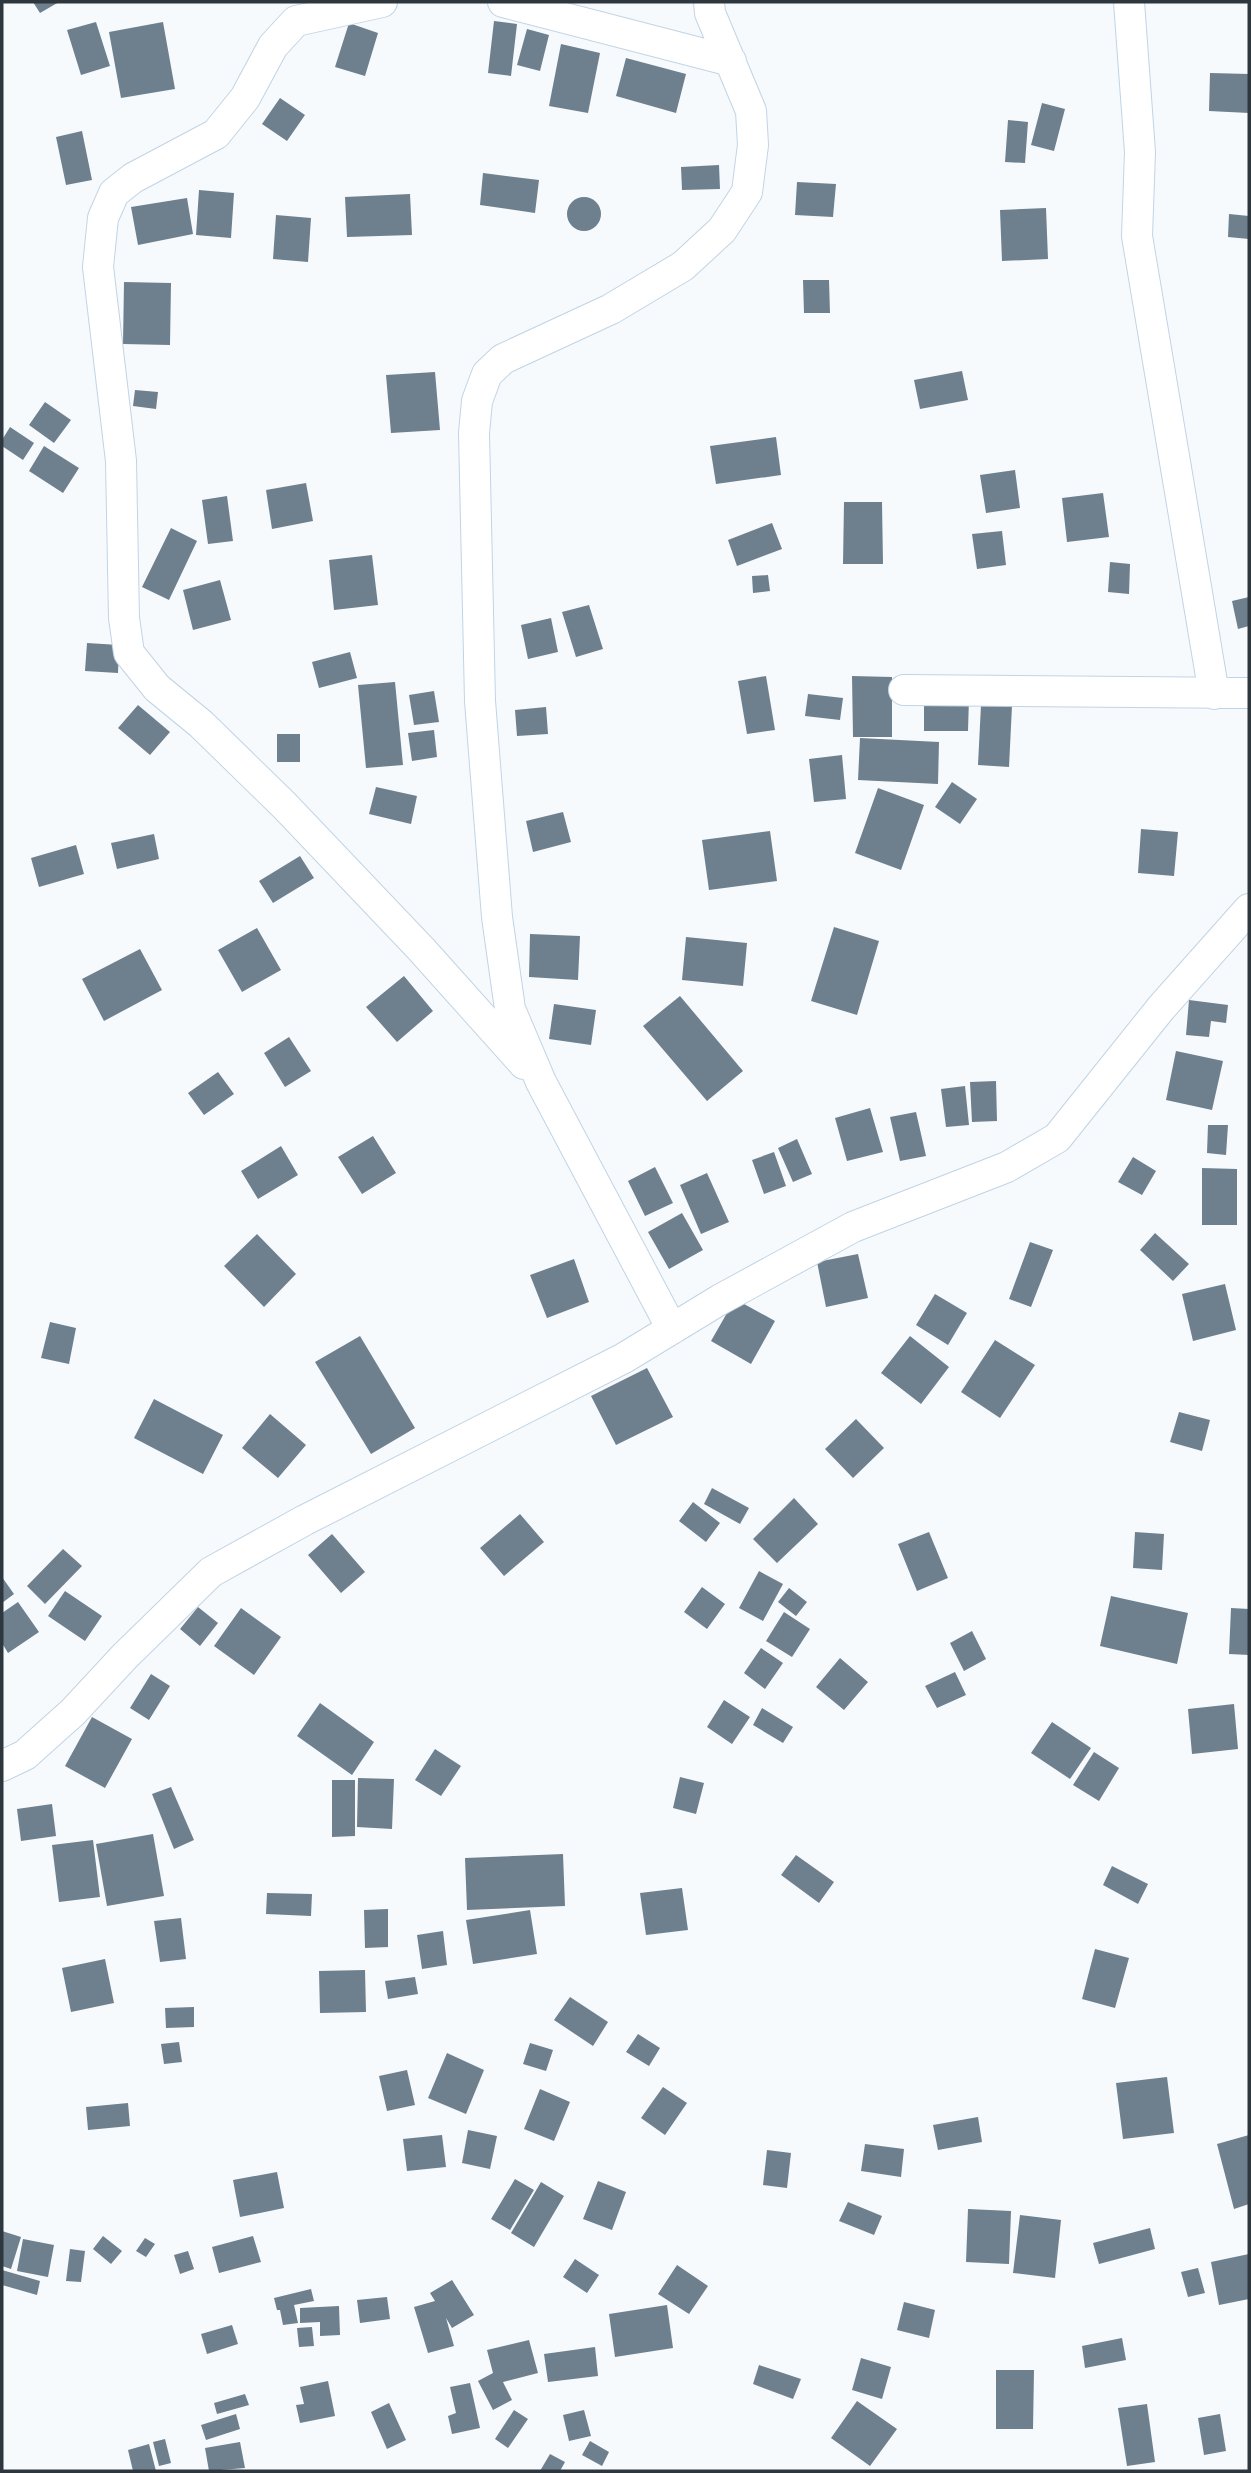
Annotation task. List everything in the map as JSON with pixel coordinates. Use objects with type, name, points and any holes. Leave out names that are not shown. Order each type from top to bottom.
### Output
[{"type":"street","points":[[382,2],[296,21],[273,47],[245,98],[216,134],[134,178],[114,193],[103,218],[98,267],[121,461],[124,618],[129,653],[157,688],[201,724],[285,806],[422,950],[541,1082]]},
{"type":"street","points":[[503,2],[731,61]]},
{"type":"street","points":[[672,1329],[541,1082],[510,1009],[497,916],[481,701],[474,433],[477,401],[487,374],[503,359],[611,309],[683,266],[722,230],[747,192],[753,145],[751,111],[710,13],[709,2]]},
{"type":"street","points":[[1129,2],[1140,152],[1137,236],[1214,694]]},
{"type":"street","points":[[904,690],[1249,693]]},
{"type":"street","points":[[2,1766],[24,1755],[73,1712],[125,1656],[211,1572],[305,1520],[576,1384],[721,1299],[853,1227],[1007,1167],[1057,1138],[1161,1008],[1249,909]]},
{"type":"building","points":[[33,2],[59,2],[40,13]]},
{"type":"building","points":[[494,21],[517,24],[511,76],[488,73]]},
{"type":"building","points":[[96,22],[110,66],[81,75],[67,30]]},
{"type":"building","points":[[163,22],[175,89],[121,98],[109,32]]},
{"type":"building","points":[[349,23],[378,33],[365,76],[335,67]]},
{"type":"building","points":[[527,29],[549,35],[540,71],[517,65]]},
{"type":"building","points":[[561,44],[600,53],[588,113],[549,106]]},
{"type":"building","points":[[626,58],[686,74],[676,113],[616,96]]},
{"type":"building","points":[[1210,73],[1249,74],[1249,113],[1209,111]]},
{"type":"building","points":[[280,98],[305,115],[287,141],[262,124]]},
{"type":"building","points":[[1042,103],[1065,109],[1054,151],[1031,145]]},
{"type":"building","points":[[1008,120],[1028,122],[1025,163],[1005,162]]},
{"type":"building","points":[[82,131],[92,180],[66,185],[56,137]]},
{"type":"building","points":[[719,165],[720,189],[682,190],[681,167]]},
{"type":"building","points":[[483,173],[539,180],[535,213],[480,205]]},
{"type":"building","points":[[797,182],[836,184],[833,217],[795,215]]},
{"type":"building","points":[[199,190],[234,193],[231,238],[196,235]]},
{"type":"building","points":[[410,194],[412,235],[347,237],[345,197]]},
{"type":"building","points":[[584,197],[596,202],[601,214],[596,226],[584,231],[572,226],[567,214],[572,202]]},
{"type":"building","points":[[187,198],[193,234],[138,245],[131,207]]},
{"type":"building","points":[[1046,208],[1048,259],[1002,261],[1000,210]]},
{"type":"building","points":[[1229,214],[1249,216],[1249,239],[1228,237]]},
{"type":"building","points":[[276,215],[311,218],[308,262],[273,259]]},
{"type":"building","points":[[803,280],[829,280],[830,313],[804,313]]},
{"type":"building","points":[[124,282],[171,283],[170,345],[123,344]]},
{"type":"building","points":[[962,371],[968,400],[920,409],[914,380]]},
{"type":"building","points":[[435,372],[440,430],[391,433],[386,375]]},
{"type":"building","points":[[135,390],[158,392],[156,409],[133,406]]},
{"type":"building","points":[[45,402],[71,420],[54,443],[29,425]]},
{"type":"building","points":[[10,427],[34,443],[23,460],[2,446],[2,440]]},
{"type":"building","points":[[776,437],[781,475],[716,484],[710,446]]},
{"type":"building","points":[[44,446],[79,468],[63,493],[29,471]]},
{"type":"building","points":[[1015,470],[1020,508],[986,513],[980,475]]},
{"type":"building","points":[[306,483],[313,521],[272,529],[266,490]]},
{"type":"building","points":[[1103,493],[1109,537],[1067,542],[1062,498]]},
{"type":"building","points":[[227,496],[233,541],[208,544],[202,500]]},
{"type":"building","points":[[844,502],[882,502],[883,564],[843,564]]},
{"type":"building","points":[[772,523],[782,549],[737,566],[728,540]]},
{"type":"building","points":[[171,528],[197,541],[169,600],[142,587]]},
{"type":"building","points":[[1002,531],[1006,565],[977,569],[972,534]]},
{"type":"building","points":[[372,555],[378,605],[334,610],[329,560]]},
{"type":"building","points":[[1110,562],[1130,564],[1129,594],[1108,592]]},
{"type":"building","points":[[768,575],[770,591],[753,593],[752,576]]},
{"type":"building","points":[[220,580],[231,620],[193,630],[183,590]]},
{"type":"building","points":[[1249,597],[1249,626],[1238,629],[1232,601]]},
{"type":"building","points":[[589,605],[603,649],[576,657],[562,612]]},
{"type":"building","points":[[551,618],[558,652],[528,659],[521,625]]},
{"type":"building","points":[[87,643],[119,645],[118,673],[85,671]]},
{"type":"building","points":[[350,652],[357,678],[319,688],[312,662]]},
{"type":"building","points":[[766,676],[775,730],[747,734],[738,681]]},
{"type":"building","points":[[852,676],[892,677],[892,737],[853,737]]},
{"type":"building","points":[[395,682],[403,765],[366,768],[358,685]]},
{"type":"building","points":[[434,691],[439,722],[414,725],[409,695]]},
{"type":"building","points":[[808,694],[843,698],[840,720],[805,716]]},
{"type":"building","points":[[924,698],[969,698],[968,731],[924,731]]},
{"type":"building","points":[[138,705],[170,732],[150,755],[118,728]]},
{"type":"building","points":[[981,705],[1012,706],[1009,767],[978,765]]},
{"type":"building","points":[[546,707],[548,734],[517,736],[515,710]]},
{"type":"building","points":[[434,730],[437,757],[412,761],[408,733]]},
{"type":"building","points":[[277,734],[300,734],[300,762],[277,762]]},
{"type":"building","points":[[860,738],[939,742],[938,784],[858,780]]},
{"type":"building","points":[[842,755],[846,799],[814,802],[809,759]]},
{"type":"building","points":[[952,782],[977,799],[960,824],[935,807]]},
{"type":"building","points":[[376,787],[417,796],[411,824],[369,814]]},
{"type":"building","points":[[878,788],[924,805],[901,870],[855,853]]},
{"type":"building","points":[[563,812],[571,842],[533,852],[526,821]]},
{"type":"building","points":[[1141,829],[1178,832],[1174,876],[1138,873]]},
{"type":"building","points":[[770,831],[777,881],[709,890],[702,840]]},
{"type":"building","points":[[154,834],[159,859],[117,869],[111,843]]},
{"type":"building","points":[[76,845],[84,874],[39,887],[31,858]]},
{"type":"building","points":[[300,856],[314,878],[273,903],[259,881]]},
{"type":"building","points":[[834,927],[879,941],[857,1015],[811,1001]]},
{"type":"building","points":[[257,928],[281,970],[242,992],[218,950]]},
{"type":"building","points":[[530,934],[580,936],[578,980],[529,977]]},
{"type":"building","points":[[686,937],[747,943],[743,986],[682,980]]},
{"type":"building","points":[[140,949],[162,990],[104,1021],[82,979]]},
{"type":"building","points":[[404,976],[433,1011],[397,1042],[366,1007]]},
{"type":"building","points":[[680,996],[743,1071],[707,1101],[643,1026]]},
{"type":"building","points":[[1189,1000],[1228,1005],[1226,1023],[1211,1021],[1209,1037],[1186,1035]]},
{"type":"building","points":[[554,1004],[596,1010],[591,1045],[549,1039]]},
{"type":"building","points":[[289,1037],[311,1071],[285,1087],[264,1053]]},
{"type":"building","points":[[1176,1051],[1223,1061],[1212,1110],[1166,1100]]},
{"type":"building","points":[[218,1072],[234,1094],[204,1115],[188,1093]]},
{"type":"building","points":[[996,1081],[997,1121],[972,1122],[970,1082]]},
{"type":"building","points":[[965,1086],[969,1125],[946,1127],[941,1089]]},
{"type":"building","points":[[870,1108],[883,1152],[847,1161],[835,1118]]},
{"type":"building","points":[[916,1112],[926,1156],[900,1161],[890,1117]]},
{"type":"building","points":[[1208,1125],[1228,1125],[1226,1155],[1207,1153]]},
{"type":"building","points":[[373,1136],[396,1173],[362,1194],[338,1157]]},
{"type":"building","points":[[797,1139],[812,1174],[793,1182],[778,1148]]},
{"type":"building","points":[[281,1146],[298,1175],[258,1199],[241,1171]]},
{"type":"building","points":[[774,1152],[786,1186],[764,1194],[752,1160]]},
{"type":"building","points":[[1133,1157],[1156,1171],[1142,1195],[1118,1182]]},
{"type":"building","points":[[655,1167],[673,1203],[645,1216],[628,1181]]},
{"type":"building","points":[[1202,1168],[1237,1169],[1237,1225],[1202,1225]]},
{"type":"building","points":[[707,1173],[729,1222],[701,1234],[680,1185]]},
{"type":"building","points":[[682,1213],[703,1250],[669,1269],[648,1232]]},
{"type":"building","points":[[1155,1233],[1189,1264],[1173,1281],[1140,1250]]},
{"type":"building","points":[[257,1234],[296,1274],[264,1307],[224,1266]]},
{"type":"building","points":[[1030,1242],[1053,1250],[1031,1307],[1009,1299]]},
{"type":"building","points":[[858,1254],[868,1298],[826,1307],[817,1262]]},
{"type":"building","points":[[574,1259],[589,1302],[547,1318],[530,1275]]},
{"type":"building","points":[[1225,1284],[1236,1330],[1193,1341],[1182,1294]]},
{"type":"building","points":[[935,1294],[967,1313],[948,1345],[916,1325]]},
{"type":"building","points":[[735,1299],[775,1321],[751,1364],[711,1341]]},
{"type":"building","points":[[50,1322],[76,1328],[69,1364],[41,1358]]},
{"type":"building","points":[[360,1336],[415,1428],[371,1454],[315,1362]]},
{"type":"building","points":[[910,1336],[949,1367],[921,1404],[881,1373]]},
{"type":"building","points":[[995,1340],[1035,1365],[1000,1418],[961,1392]]},
{"type":"building","points":[[647,1368],[673,1417],[616,1445],[591,1396]]},
{"type":"building","points":[[154,1399],[223,1435],[203,1474],[134,1438]]},
{"type":"building","points":[[1179,1412],[1210,1420],[1202,1451],[1170,1442]]},
{"type":"building","points":[[270,1414],[306,1445],[278,1478],[242,1448]]},
{"type":"building","points":[[856,1419],[884,1448],[853,1478],[825,1449]]},
{"type":"building","points":[[712,1488],[749,1508],[740,1524],[704,1504]]},
{"type":"building","points":[[794,1498],[818,1524],[777,1563],[753,1539]]},
{"type":"building","points":[[693,1502],[720,1523],[706,1542],[679,1521]]},
{"type":"building","points":[[520,1514],[544,1542],[504,1576],[480,1548]]},
{"type":"building","points":[[929,1532],[948,1578],[917,1591],[898,1544]]},
{"type":"building","points":[[1135,1532],[1164,1534],[1162,1570],[1133,1568]]},
{"type":"building","points":[[332,1534],[365,1572],[341,1593],[308,1555]]},
{"type":"building","points":[[63,1549],[82,1566],[45,1604],[27,1586]]},
{"type":"building","points":[[759,1571],[783,1584],[763,1621],[739,1608]]},
{"type":"building","points":[[2,1577],[14,1594],[2,1603]]},
{"type":"building","points":[[702,1587],[725,1604],[707,1629],[684,1612]]},
{"type":"building","points":[[789,1588],[807,1602],[796,1616],[778,1602]]},
{"type":"building","points":[[65,1591],[102,1616],[85,1641],[48,1616]]},
{"type":"building","points":[[1111,1596],[1188,1613],[1177,1664],[1100,1646]]},
{"type":"building","points":[[18,1602],[39,1632],[8,1653],[2,1643],[2,1613]]},
{"type":"building","points":[[198,1607],[218,1623],[200,1646],[180,1629]]},
{"type":"building","points":[[241,1608],[281,1637],[254,1675],[214,1646]]},
{"type":"building","points":[[1231,1608],[1249,1609],[1249,1655],[1229,1654]]},
{"type":"building","points":[[784,1612],[810,1629],[792,1657],[766,1641]]},
{"type":"building","points":[[972,1631],[986,1659],[964,1671],[950,1643]]},
{"type":"building","points":[[761,1648],[783,1663],[765,1689],[744,1673]]},
{"type":"building","points":[[840,1658],[868,1682],[844,1710],[816,1687]]},
{"type":"building","points":[[955,1672],[966,1695],[937,1708],[925,1686]]},
{"type":"building","points":[[151,1674],[170,1686],[149,1720],[130,1708]]},
{"type":"building","points":[[724,1700],[750,1717],[732,1744],[707,1727]]},
{"type":"building","points":[[320,1703],[374,1742],[352,1775],[297,1736]]},
{"type":"building","points":[[1234,1704],[1238,1749],[1192,1754],[1188,1709]]},
{"type":"building","points":[[762,1708],[793,1727],[783,1743],[753,1725]]},
{"type":"building","points":[[92,1717],[132,1739],[105,1788],[65,1766]]},
{"type":"building","points":[[1052,1722],[1091,1748],[1070,1779],[1031,1753]]},
{"type":"building","points":[[435,1749],[461,1766],[441,1796],[415,1780]]},
{"type":"building","points":[[1094,1752],[1119,1768],[1099,1801],[1073,1785]]},
{"type":"building","points":[[680,1777],[704,1783],[696,1814],[673,1808]]},
{"type":"building","points":[[358,1778],[394,1779],[392,1829],[357,1827]]},
{"type":"building","points":[[332,1780],[355,1780],[355,1836],[332,1837]]},
{"type":"building","points":[[171,1787],[194,1840],[174,1849],[152,1794]]},
{"type":"building","points":[[52,1804],[56,1836],[21,1841],[17,1809]]},
{"type":"building","points":[[153,1834],[164,1896],[107,1906],[96,1844]]},
{"type":"building","points":[[93,1840],[100,1897],[59,1902],[52,1845]]},
{"type":"building","points":[[563,1854],[565,1906],[467,1910],[465,1858]]},
{"type":"building","points":[[796,1855],[834,1882],[819,1903],[781,1875]]},
{"type":"building","points":[[1112,1866],[1148,1884],[1138,1904],[1103,1885]]},
{"type":"building","points":[[682,1888],[688,1930],[646,1935],[640,1893]]},
{"type":"building","points":[[267,1893],[312,1894],[311,1916],[266,1914]]},
{"type":"building","points":[[388,1909],[388,1947],[365,1948],[364,1910]]},
{"type":"building","points":[[530,1910],[537,1954],[473,1964],[466,1920]]},
{"type":"building","points":[[181,1918],[186,1959],[160,1962],[154,1921]]},
{"type":"building","points":[[443,1931],[447,1965],[422,1969],[417,1935]]},
{"type":"building","points":[[1095,1949],[1129,1958],[1115,2008],[1082,1999]]},
{"type":"building","points":[[105,1959],[114,2003],[71,2012],[62,1968]]},
{"type":"building","points":[[365,1970],[366,2012],[320,2013],[319,1971]]},
{"type":"building","points":[[415,1977],[418,1994],[388,1999],[385,1981]]},
{"type":"building","points":[[570,1997],[608,2022],[593,2046],[554,2020]]},
{"type":"building","points":[[194,2007],[194,2027],[166,2028],[165,2008]]},
{"type":"building","points":[[638,2034],[660,2048],[649,2066],[626,2052]]},
{"type":"building","points":[[179,2042],[182,2062],[164,2064],[161,2044]]},
{"type":"building","points":[[530,2043],[553,2050],[546,2071],[523,2064]]},
{"type":"building","points":[[447,2053],[484,2070],[466,2114],[428,2098]]},
{"type":"building","points":[[407,2070],[415,2105],[387,2111],[379,2076]]},
{"type":"building","points":[[1167,2077],[1174,2133],[1123,2139],[1116,2083]]},
{"type":"building","points":[[663,2087],[687,2103],[665,2135],[641,2118]]},
{"type":"building","points":[[540,2089],[570,2102],[554,2141],[524,2129]]},
{"type":"building","points":[[128,2103],[130,2126],[88,2130],[86,2107]]},
{"type":"building","points":[[978,2117],[982,2142],[938,2150],[933,2125]]},
{"type":"building","points":[[468,2130],[497,2136],[490,2169],[462,2163]]},
{"type":"building","points":[[442,2135],[446,2167],[407,2171],[403,2139]]},
{"type":"building","points":[[1249,2135],[1249,2204],[1234,2209],[1217,2144]]},
{"type":"building","points":[[865,2144],[904,2149],[901,2177],[861,2171]]},
{"type":"building","points":[[767,2150],[791,2153],[787,2188],[763,2185]]},
{"type":"building","points":[[277,2172],[284,2208],[240,2217],[233,2180]]},
{"type":"building","points":[[515,2179],[534,2190],[510,2230],[491,2219]]},
{"type":"building","points":[[598,2181],[626,2192],[612,2230],[583,2219]]},
{"type":"building","points":[[541,2182],[564,2196],[534,2247],[511,2233]]},
{"type":"building","points":[[848,2202],[882,2216],[874,2235],[839,2221]]},
{"type":"building","points":[[968,2209],[1011,2211],[1009,2264],[966,2262]]},
{"type":"building","points":[[1020,2215],[1061,2220],[1055,2278],[1013,2273]]},
{"type":"building","points":[[1150,2228],[1155,2249],[1099,2264],[1093,2243]]},
{"type":"building","points":[[2,2231],[21,2237],[11,2269],[2,2266]]},
{"type":"building","points":[[103,2236],[122,2251],[111,2264],[93,2249]]},
{"type":"building","points":[[253,2236],[261,2262],[219,2273],[212,2247]]},
{"type":"building","points":[[145,2238],[155,2244],[146,2257],[136,2251]]},
{"type":"building","points":[[23,2239],[54,2245],[48,2277],[17,2271]]},
{"type":"building","points":[[70,2249],[85,2251],[81,2282],[66,2281]]},
{"type":"building","points":[[188,2251],[194,2269],[180,2274],[174,2255]]},
{"type":"building","points":[[1249,2254],[1249,2299],[1219,2305],[1211,2262]]},
{"type":"building","points":[[575,2259],[599,2275],[587,2293],[563,2277]]},
{"type":"building","points":[[677,2265],[708,2286],[689,2314],[658,2294]]},
{"type":"building","points":[[1198,2268],[1205,2293],[1188,2297],[1181,2272]]},
{"type":"building","points":[[2,2270],[40,2281],[37,2295],[2,2285]]},
{"type":"building","points":[[452,2280],[474,2315],[452,2328],[446,2318],[454,2346],[428,2353],[414,2307],[435,2301],[430,2293]]},
{"type":"building","points":[[311,2289],[314,2301],[294,2305],[298,2323],[283,2325],[274,2298]]},
{"type":"building","points":[[387,2297],[390,2319],[360,2323],[357,2300]]},
{"type":"building","points":[[904,2302],[935,2310],[929,2338],[897,2330]]},
{"type":"building","points":[[667,2305],[673,2348],[615,2357],[609,2314]]},
{"type":"building","points":[[339,2306],[340,2335],[320,2336],[320,2322],[300,2323],[300,2308]]},
{"type":"building","points":[[232,2325],[238,2344],[207,2354],[201,2334]]},
{"type":"building","points":[[312,2327],[314,2346],[299,2347],[297,2328]]},
{"type":"building","points":[[1122,2338],[1126,2360],[1085,2368],[1082,2346]]},
{"type":"building","points":[[529,2340],[538,2373],[503,2382],[512,2400],[493,2410],[478,2381],[493,2373],[487,2350]]},
{"type":"building","points":[[595,2347],[598,2376],[548,2382],[544,2354]]},
{"type":"building","points":[[861,2358],[891,2367],[882,2399],[852,2390]]},
{"type":"building","points":[[759,2365],[801,2379],[793,2399],[753,2384]]},
{"type":"building","points":[[996,2370],[1034,2370],[1033,2429],[996,2429]]},
{"type":"building","points":[[328,2381],[335,2416],[300,2423],[296,2405],[304,2404],[300,2387]]},
{"type":"building","points":[[470,2383],[480,2428],[452,2434],[448,2416],[456,2413],[450,2387]]},
{"type":"building","points":[[245,2394],[249,2405],[217,2414],[214,2403]]},
{"type":"building","points":[[857,2401],[897,2429],[870,2466],[831,2438]]},
{"type":"building","points":[[389,2403],[406,2440],[387,2449],[371,2412]]},
{"type":"building","points":[[1147,2404],[1155,2462],[1127,2466],[1118,2408]]},
{"type":"building","points":[[514,2410],[528,2419],[508,2448],[495,2439]]},
{"type":"building","points":[[584,2410],[591,2436],[569,2441],[563,2415]]},
{"type":"building","points":[[236,2414],[240,2429],[206,2440],[201,2425]]},
{"type":"building","points":[[1220,2414],[1226,2451],[1204,2455],[1198,2418]]},
{"type":"building","points":[[165,2439],[171,2463],[159,2466],[153,2442]]},
{"type":"building","points":[[590,2441],[609,2452],[602,2466],[582,2455]]},
{"type":"building","points":[[240,2442],[245,2468],[209,2471],[205,2448]]},
{"type":"building","points":[[149,2444],[156,2471],[133,2471],[128,2450]]},
{"type":"building","points":[[550,2454],[565,2462],[560,2471],[540,2471]]}]
